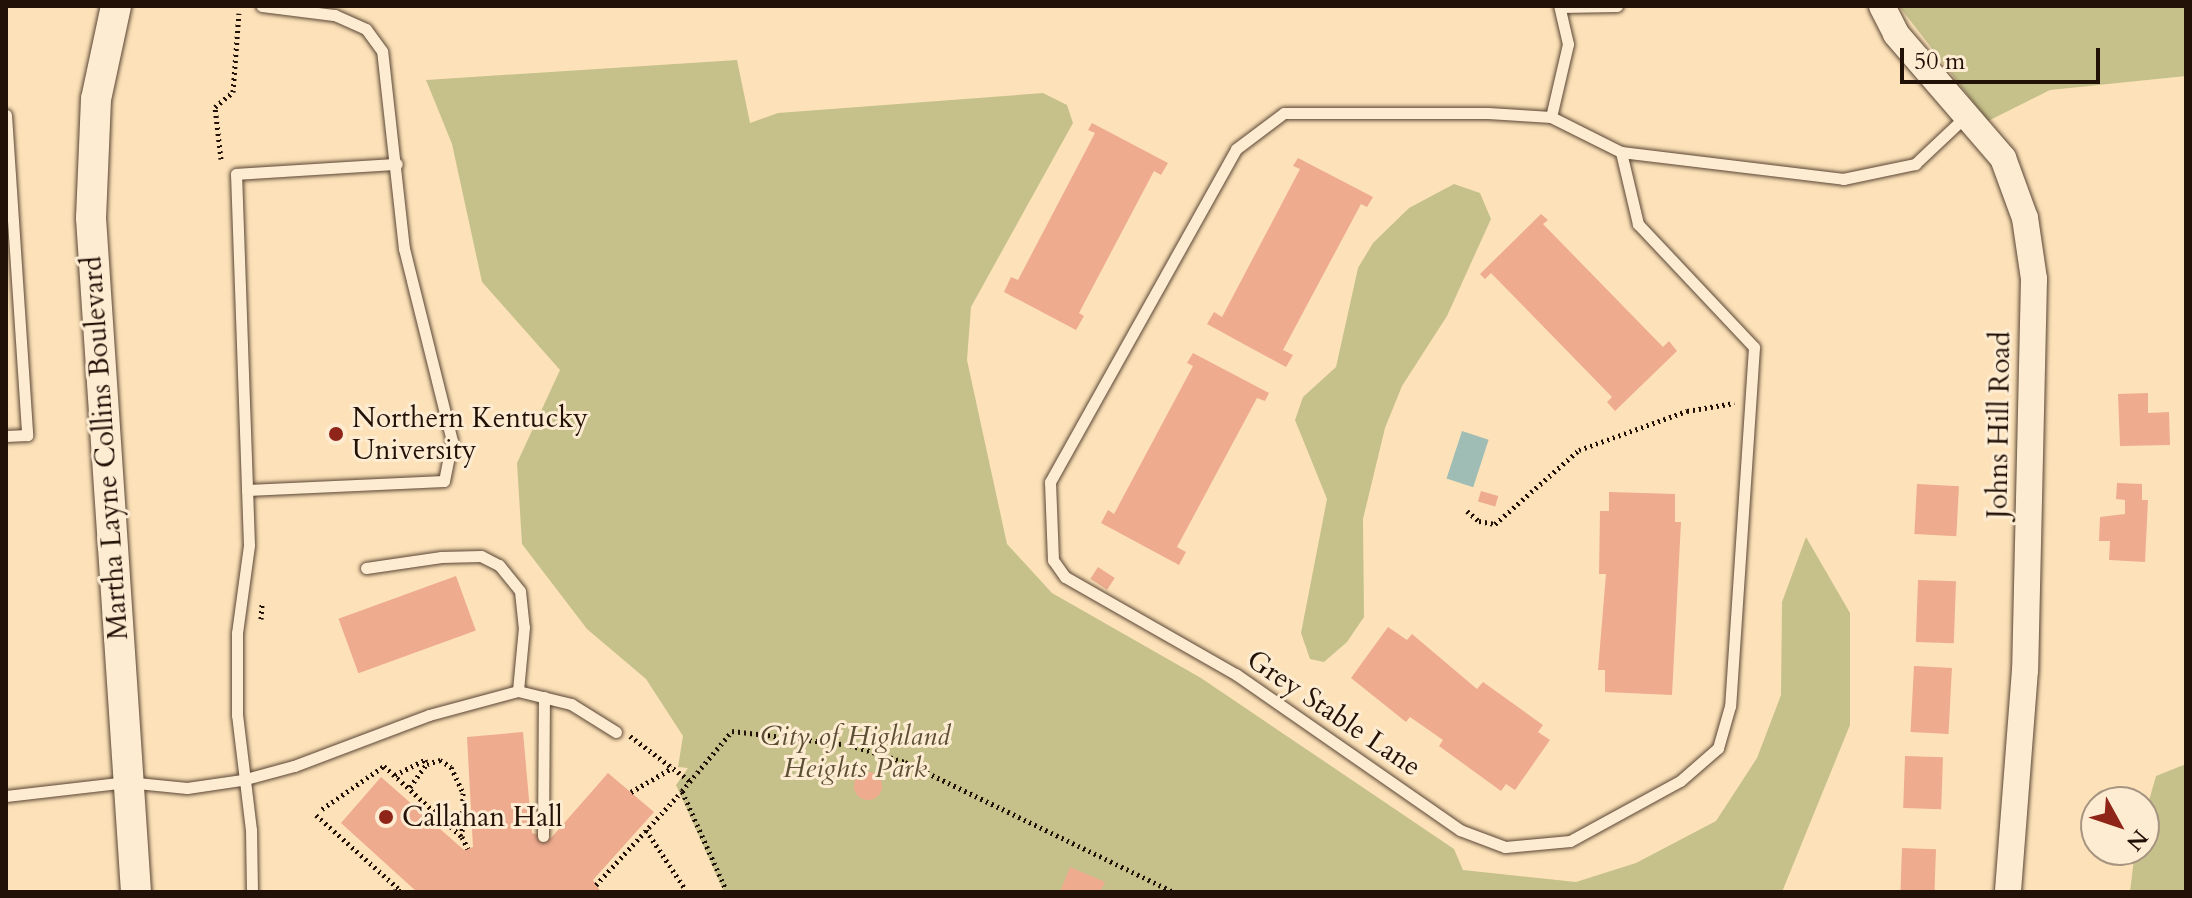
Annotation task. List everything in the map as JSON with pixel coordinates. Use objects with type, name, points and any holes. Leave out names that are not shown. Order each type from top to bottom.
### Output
[{"type":"main road","name":"Martha Layne Collins Boulevard","points":[[116,6],[96,99],[91,218],[136,892]]},
{"type":"street","name":"Johns Hill Road","points":[[1882,6],[1896,34],[2003,158],[2025,218],[2034,279],[2025,670],[2008,892]]},
{"type":"lane","points":[[247,490],[444,481],[452,441],[404,249],[397,164],[382,51],[366,29],[334,15],[262,6]]},
{"type":"lane","points":[[1551,117],[1568,44],[1560,7],[1617,6]]},
{"type":"lane","name":"Grey Stable Lane","points":[[1621,152],[1638,224],[1754,347],[1730,706],[1718,748],[1680,781],[1570,841],[1505,847],[1460,830],[1237,675],[1065,577],[1053,560],[1050,482],[1236,149],[1284,113],[1551,117],[1621,152],[1843,179],[1915,164],[1967,115]]},
{"type":"lane","points":[[6,115],[27,435],[6,436]]},
{"type":"lane","points":[[252,892],[251,830],[242,780],[237,633],[249,545],[236,174],[397,164]]},
{"type":"lane","points":[[366,568],[468,556],[499,565],[520,591],[524,627],[518,691]]},
{"type":"lane","points":[[6,796],[127,782],[187,788],[242,780],[294,766],[429,715],[518,691],[571,704],[616,732]]},
{"type":"lane","points":[[543,836],[544,697]]},
{"type":"path","points":[[221,159],[215,107],[233,92],[239,13]]},
{"type":"path","points":[[1467,511],[1495,524],[1579,450],[1687,411],[1751,401]]},
{"type":"path","points":[[596,885],[732,731],[850,745],[905,762],[1174,892]]},
{"type":"path","points":[[616,732],[629,734],[690,781]]},
{"type":"path","points":[[395,775],[425,760],[427,764]]},
{"type":"path","points":[[410,787],[427,764],[440,760],[460,776],[462,837],[468,849]]},
{"type":"path","points":[[322,809],[384,766],[410,787],[432,815],[462,837]]},
{"type":"path","points":[[631,792],[672,768]]},
{"type":"path","points":[[682,791],[727,892]]},
{"type":"path","points":[[316,815],[402,892]]},
{"type":"path","points":[[646,830],[685,889]]},
{"type":"path","points":[[387,892],[402,892]]},
{"type":"green space","points":[[1899,6],[2186,6],[2186,76],[2050,90],[1988,121]]},
{"type":"green space","name":"City of Highland Heights Park","points":[[737,60],[750,123],[778,113],[1043,93],[1067,105],[1073,123],[971,307],[967,360],[1007,544],[1052,593],[1201,678],[1454,849],[1463,870],[1576,882],[1636,863],[1716,821],[1757,758],[1781,695],[1782,602],[1806,537],[1850,613],[1850,725],[1782,892],[724,892],[676,785],[688,768],[678,767],[683,736],[646,679],[587,629],[522,544],[517,463],[560,370],[482,282],[452,144],[426,80]]},
{"type":"green space","points":[[1454,184],[1480,193],[1491,219],[1447,316],[1402,386],[1385,428],[1363,519],[1364,617],[1347,642],[1324,662],[1310,659],[1301,633],[1327,499],[1295,420],[1303,397],[1336,367],[1358,268],[1373,243],[1409,208]]},
{"type":"green space","points":[[2186,764],[2186,892],[2130,892],[2133,866],[2160,866],[2160,786],[2153,786],[2156,776]]},
{"type":"water","points":[[1462,431],[1489,440],[1473,487],[1447,479]]},
{"type":"building","points":[[1092,123],[1168,163],[1161,175],[1154,171],[1079,313],[1084,316],[1076,330],[1004,292],[1011,277],[1018,280],[1095,133],[1088,130]]},
{"type":"building","points":[[1298,158],[1373,197],[1367,207],[1361,204],[1283,350],[1293,355],[1286,367],[1207,324],[1214,312],[1222,317],[1300,169],[1293,166]]},
{"type":"building","points":[[1541,214],[1548,220],[1543,224],[1663,347],[1669,341],[1677,351],[1615,411],[1607,402],[1612,397],[1491,273],[1485,279],[1480,274]]},
{"type":"building","points":[[1193,353],[1269,393],[1265,401],[1257,398],[1177,547],[1186,552],[1179,565],[1101,523],[1108,510],[1114,514],[1193,366],[1187,363]]},
{"type":"building","points":[[2148,393],[2148,413],[2169,412],[2170,445],[2120,446],[2118,394]]},
{"type":"building","points":[[2117,483],[2142,484],[2142,500],[2148,500],[2145,562],[2109,560],[2110,541],[2099,541],[2100,517],[2125,514],[2125,500],[2116,499]]},
{"type":"building","points":[[1917,484],[1959,486],[1956,536],[1914,534]]},
{"type":"building","points":[[1481,491],[1498,496],[1495,507],[1478,502]]},
{"type":"building","points":[[1609,492],[1675,494],[1675,522],[1681,522],[1672,695],[1605,692],[1605,670],[1598,670],[1606,574],[1599,574],[1600,511],[1609,511]]},
{"type":"building","points":[[1098,567],[1115,578],[1107,590],[1090,579]]},
{"type":"building","points":[[456,576],[476,631],[358,673],[339,619]]},
{"type":"building","points":[[1918,580],[1956,581],[1954,643],[1916,642]]},
{"type":"building","points":[[1388,627],[1407,640],[1412,634],[1477,689],[1483,682],[1543,725],[1538,732],[1550,740],[1515,790],[1506,784],[1501,791],[1439,746],[1443,740],[1410,717],[1406,722],[1351,678]]},
{"type":"building","points":[[1914,666],[1952,668],[1948,734],[1911,732]]},
{"type":"building","name":"Callahan Hall","points":[[523,732],[532,833],[551,838],[608,773],[654,812],[593,880],[601,892],[417,892],[341,823],[381,777],[464,850],[473,847],[467,737]]},
{"type":"building","points":[[1905,756],[1943,757],[1941,809],[1903,808]]},
{"type":"building","points":[[868,772],[878,776],[882,786],[878,796],[868,800],[858,796],[854,786],[858,776]]},
{"type":"building","points":[[1902,848],[1936,849],[1934,892],[1900,892]]},
{"type":"building","points":[[1070,867],[1105,882],[1100,892],[1060,892]]},
{"type":"place","name":"Northern Kentucky University","points":[[336,434]]},
{"type":"place","name":"Callahan Hall","points":[[386,817]]}]
